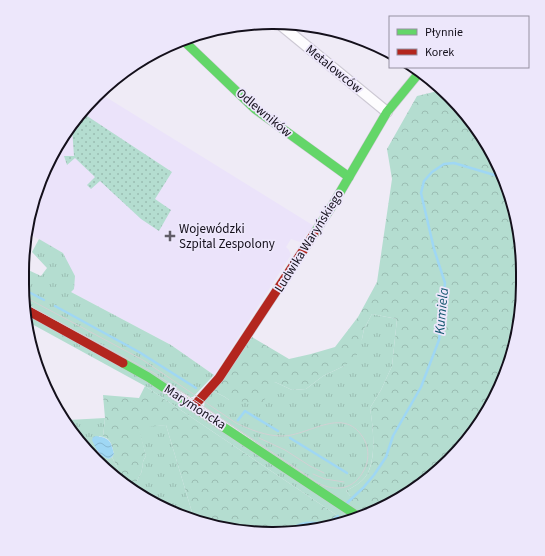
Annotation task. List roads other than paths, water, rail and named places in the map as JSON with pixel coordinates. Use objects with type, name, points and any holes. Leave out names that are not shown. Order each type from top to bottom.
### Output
[{"type":"street","name":"Metalowców","points":[[287,30],[387,112]]},
{"type":"street","name":"Odlewników","points":[[188,45],[255,109],[349,177]]},
{"type":"street","name":"Ludwika Waryńskiego","points":[[194,406],[219,378],[332,206],[387,112],[417,76]]},
{"type":"street","name":"Marymoncka","points":[[31,312],[133,368],[194,406],[353,513]]},
{"type":"water","points":[[96,436],[107,439],[111,443],[114,454],[109,459],[100,454],[96,449],[92,440],[93,437]]},
{"type":"waterway","name":"Kumiela","points":[[347,503],[363,488],[386,457],[393,436],[421,387],[439,340],[445,283],[434,249],[421,193],[424,181],[432,172],[444,164],[454,163],[495,175]]},
{"type":"waterway","points":[[30,292],[44,300]]},
{"type":"waterway","points":[[55,306],[139,352],[196,388]]},
{"type":"waterway","points":[[238,420],[245,411],[278,431]]},
{"type":"waterway","points":[[290,438],[347,473]]},
{"type":"waterway","name":"Kumiela","points":[[334,519],[338,516]]},
{"type":"waterway","name":"Kumiela","points":[[298,525],[315,523]]},
{"type":"tram line","points":[[30,300],[143,360],[236,423],[247,428],[264,434],[282,436],[293,435],[326,424],[348,424],[357,430],[365,441],[368,452],[366,467],[360,477],[350,485],[331,488],[318,483],[154,373],[30,306]]},
{"type":"tram line","points":[[259,438],[285,450],[324,473]]},
{"type":"tram line","points":[[313,474],[325,479],[344,482]]},
{"type":"place","name":"Wojewódzki Szpital Zespolony","points":[[170,236]]}]
